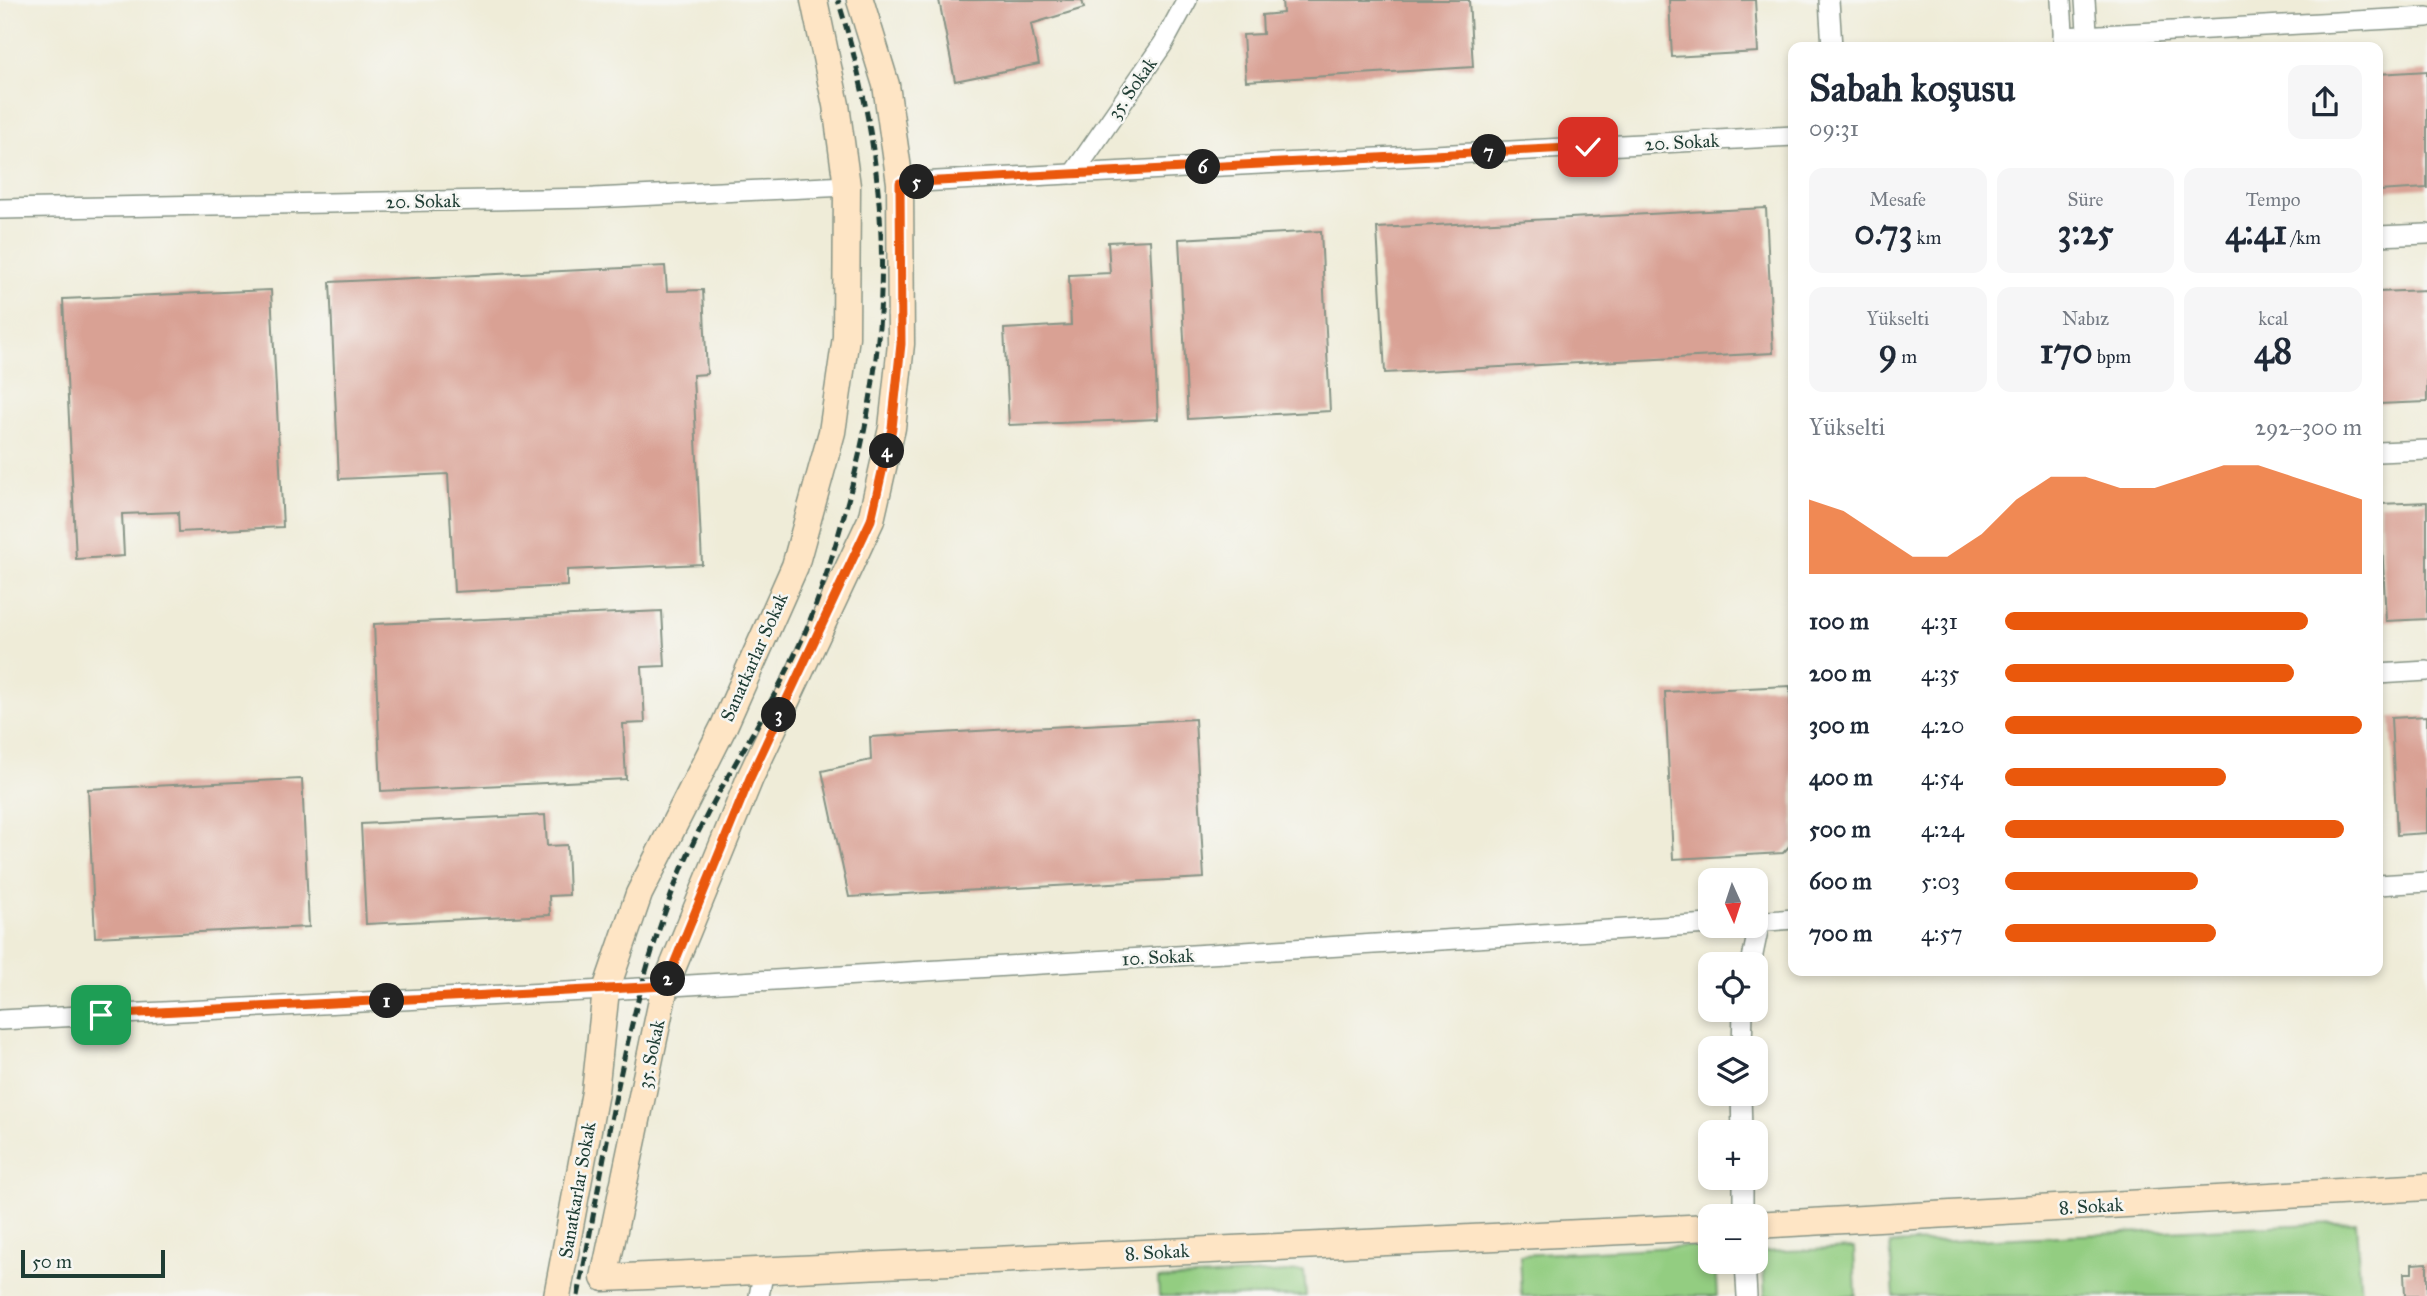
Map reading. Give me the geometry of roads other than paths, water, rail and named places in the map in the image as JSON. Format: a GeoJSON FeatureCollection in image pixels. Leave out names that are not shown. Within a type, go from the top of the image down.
{"type":"FeatureCollection","features":[{"type":"Feature","properties":{"kind":"street","name":"Sanatkarlar Sokak"},"geometry":{"type":"LineString","coordinates":[[557,1296],[595,1092],[606,989],[639,894],[724,726],[795,566],[832,432],[846,337],[847,186],[836,105],[814,0]]}},
{"type":"Feature","properties":{"kind":"street","name":"35. Sokak"},"geometry":{"type":"LineString","coordinates":[[602,1287],[665,986],[750,778],[871,520],[892,428],[901,344],[900,183],[886,85],[860,0]]}},
{"type":"Feature","properties":{"kind":"street","name":"35. Sokak"},"geometry":{"type":"LineString","coordinates":[[1073,174],[1163,44],[1187,0]]}},
{"type":"Feature","properties":{"kind":"street"},"geometry":{"type":"LineString","coordinates":[[1829,0],[1832,42]]}},
{"type":"Feature","properties":{"kind":"street"},"geometry":{"type":"LineString","coordinates":[[2061,0],[2063,42],[2427,17]]}},
{"type":"Feature","properties":{"kind":"street"},"geometry":{"type":"LineString","coordinates":[[2085,0],[2088,41]]}},
{"type":"Feature","properties":{"kind":"street","name":"20. Sokak"},"geometry":{"type":"LineString","coordinates":[[900,183],[1788,136]]}},
{"type":"Feature","properties":{"kind":"street","name":"20. Sokak"},"geometry":{"type":"LineString","coordinates":[[0,209],[594,198],[847,186]]}},
{"type":"Feature","properties":{"kind":"street"},"geometry":{"type":"LineString","coordinates":[[2383,236],[2427,234]]}},
{"type":"Feature","properties":{"kind":"street"},"geometry":{"type":"LineString","coordinates":[[2383,452],[2427,450]]}},
{"type":"Feature","properties":{"kind":"street"},"geometry":{"type":"LineString","coordinates":[[2383,674],[2427,671]]}},
{"type":"Feature","properties":{"kind":"street"},"geometry":{"type":"LineString","coordinates":[[2383,885],[2427,882]]}},
{"type":"Feature","properties":{"kind":"street"},"geometry":{"type":"LineString","coordinates":[[1768,921],[1788,920]]}},
{"type":"Feature","properties":{"kind":"street","name":"10. Sokak"},"geometry":{"type":"LineString","coordinates":[[0,1020],[665,986],[1698,925]]}},
{"type":"Feature","properties":{"kind":"street","name":"8. Sokak"},"geometry":{"type":"LineString","coordinates":[[1768,1224],[2427,1187]]}},
{"type":"Feature","properties":{"kind":"street","name":"8. Sokak"},"geometry":{"type":"LineString","coordinates":[[602,1287],[764,1270],[1698,1228]]}},
{"type":"Feature","properties":{"kind":"street"},"geometry":{"type":"LineString","coordinates":[[759,1296],[764,1270]]}},
{"type":"Feature","properties":{"kind":"street"},"geometry":{"type":"LineString","coordinates":[[1746,1274],[1747,1296]]}},
{"type":"Feature","properties":{"kind":"railway"},"geometry":{"type":"LineString","coordinates":[[578,1296],[620,1075],[647,966],[665,913],[698,833],[787,671],[807,629],[835,548],[861,448],[873,383],[880,320],[878,195],[870,132],[857,67],[838,0]]}}]}
